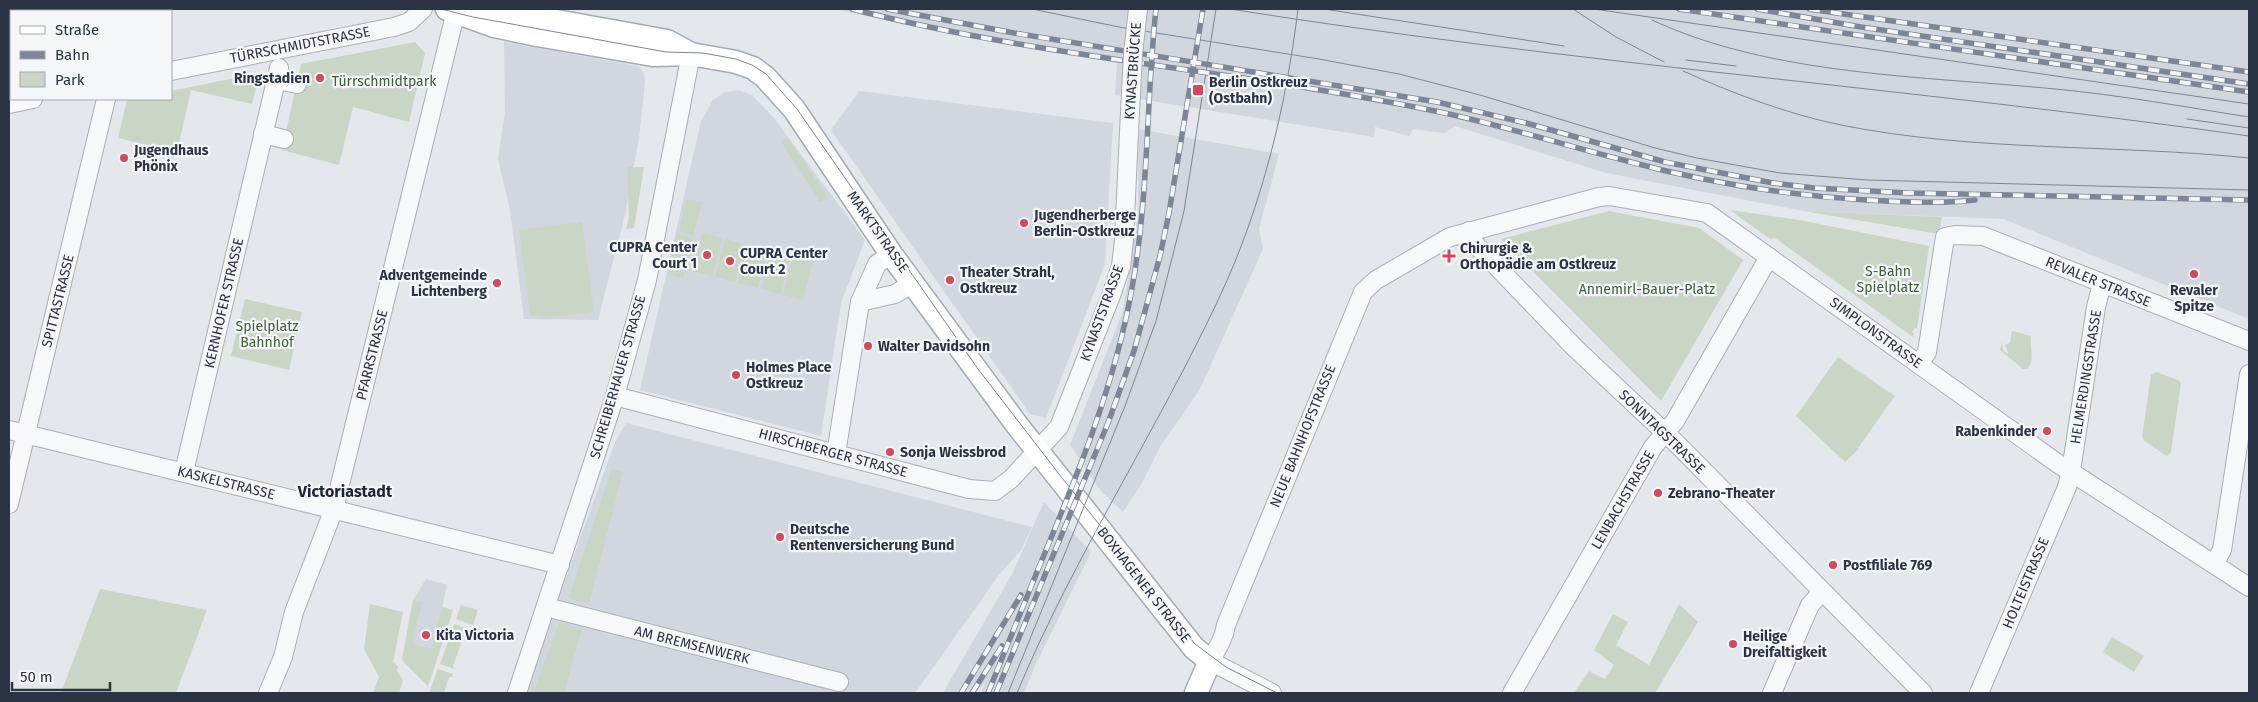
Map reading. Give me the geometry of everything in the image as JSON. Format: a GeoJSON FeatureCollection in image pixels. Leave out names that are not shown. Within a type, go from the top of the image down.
{"type":"FeatureCollection","features":[{"type":"Feature","properties":{"kind":"main road","name":"MARKTSTRASSE"},"geometry":{"type":"LineString","coordinates":[[451,10],[494,26],[537,35],[652,55],[691,54],[744,64],[758,72],[771,82],[794,110],[891,254],[1038,451]]}},
{"type":"Feature","properties":{"kind":"main road","name":"BOXHAGENER STRASSE"},"geometry":{"type":"LineString","coordinates":[[1038,451],[1194,648],[1210,661]]}},
{"type":"Feature","properties":{"kind":"main road","name":"NEUE BAHNHOFSTRASSE"},"geometry":{"type":"LineString","coordinates":[[1196,693],[1210,661]]}},
{"type":"Feature","properties":{"kind":"street","name":"TÜRRSCHMIDTSTRASSE"},"geometry":{"type":"LineString","coordinates":[[172,71],[398,26],[409,22],[423,9]]}},
{"type":"Feature","properties":{"kind":"street","name":"KYNASTBRÜCKE"},"geometry":{"type":"LineString","coordinates":[[1129,132],[1138,9]]}},
{"type":"Feature","properties":{"kind":"street","name":"PFARRSTRASSE"},"geometry":{"type":"LineString","coordinates":[[268,693],[282,657],[294,612],[334,509],[449,37],[451,10]]}},
{"type":"Feature","properties":{"kind":"street","name":"SCHREIBERHAUER STRASSE"},"geometry":{"type":"LineString","coordinates":[[517,693],[614,396],[647,280],[691,54]]}},
{"type":"Feature","properties":{"kind":"street","name":"KERNHOFER STRASSE"},"geometry":{"type":"LineString","coordinates":[[184,472],[278,74],[297,84]]}},
{"type":"Feature","properties":{"kind":"street"},"geometry":{"type":"LineString","coordinates":[[9,104],[28,100]]}},
{"type":"Feature","properties":{"kind":"street","name":"SPITTASTRASSE"},"geometry":{"type":"LineString","coordinates":[[9,504],[17,432],[106,100]]}},
{"type":"Feature","properties":{"kind":"street","name":"KYNASTSTRASSE"},"geometry":{"type":"LineString","coordinates":[[1038,451],[1059,427],[1118,277],[1124,240],[1129,132]]}},
{"type":"Feature","properties":{"kind":"street"},"geometry":{"type":"LineString","coordinates":[[263,134],[284,139]]}},
{"type":"Feature","properties":{"kind":"street","name":"SIMPLONSTRASSE"},"geometry":{"type":"LineString","coordinates":[[1469,231],[1549,209],[1609,196],[1707,213],[2071,471],[2249,587]]}},
{"type":"Feature","properties":{"kind":"street","name":"SONNTAGSTRASSE"},"geometry":{"type":"LineString","coordinates":[[1469,231],[1474,243],[1480,250],[1575,348],[1664,432],[1923,693]]}},
{"type":"Feature","properties":{"kind":"street","name":"NEUE BAHNHOFSTRASSE"},"geometry":{"type":"LineString","coordinates":[[1210,661],[1220,646],[1226,625],[1363,292],[1376,280],[1427,250],[1450,237],[1469,231]]}},
{"type":"Feature","properties":{"kind":"street","name":"REVALER STRASSE"},"geometry":{"type":"LineString","coordinates":[[1919,364],[1927,352],[1945,237],[1955,235],[1983,236],[2249,341]]}},
{"type":"Feature","properties":{"kind":"street"},"geometry":{"type":"LineString","coordinates":[[836,454],[860,302],[877,264],[891,254]]}},
{"type":"Feature","properties":{"kind":"street","name":"LENBACHSTRASSE"},"geometry":{"type":"LineString","coordinates":[[1512,693],[1653,447],[1675,421],[1768,257]]}},
{"type":"Feature","properties":{"kind":"street"},"geometry":{"type":"LineString","coordinates":[[860,302],[895,294],[913,284]]}},
{"type":"Feature","properties":{"kind":"street","name":"HELMERDINGSTRASSE"},"geometry":{"type":"LineString","coordinates":[[2071,471],[2096,307],[2102,284]]}},
{"type":"Feature","properties":{"kind":"street"},"geometry":{"type":"LineString","coordinates":[[2214,564],[2222,550],[2249,374]]}},
{"type":"Feature","properties":{"kind":"street","name":"HIRSCHBERGER STRASSE"},"geometry":{"type":"LineString","coordinates":[[614,396],[969,489],[995,491],[1005,484],[1038,451]]}},
{"type":"Feature","properties":{"kind":"street","name":"KASKELSTRASSE"},"geometry":{"type":"LineString","coordinates":[[17,432],[560,565]]}},
{"type":"Feature","properties":{"kind":"street","name":"HOLTEISTRASSE"},"geometry":{"type":"LineString","coordinates":[[1979,693],[2067,487],[2071,471]]}},
{"type":"Feature","properties":{"kind":"street"},"geometry":{"type":"LineString","coordinates":[[1772,693],[1810,605],[1822,592]]}},
{"type":"Feature","properties":{"kind":"street","name":"AM BREMSENWERK"},"geometry":{"type":"LineString","coordinates":[[546,607],[839,682]]}},
{"type":"Feature","properties":{"kind":"street","name":"BOXHAGENER STRASSE"},"geometry":{"type":"LineString","coordinates":[[1210,661],[1272,693]]}},
{"type":"Feature","properties":{"kind":"shaded area"},"geometry":{"type":"Polygon","coordinates":[[[834,9],[2249,9],[2249,319],[2003,219],[1804,211],[1606,173],[1455,126],[1445,133],[1413,129],[1409,136],[1375,127],[1374,137],[1115,95],[1117,63],[904,24],[834,9]]]}},
{"type":"Feature","properties":{"kind":"shaded area"},"geometry":{"type":"Polygon","coordinates":[[[504,42],[638,66],[644,73],[645,82],[639,138],[625,215],[598,320],[524,319],[510,210],[498,159],[505,112],[504,42]]]}},
{"type":"Feature","properties":{"kind":"shaded area"},"geometry":{"type":"Polygon","coordinates":[[[739,90],[752,95],[773,117],[865,240],[841,303],[821,436],[640,390],[701,121],[713,100],[725,92],[739,90]]]}},
{"type":"Feature","properties":{"kind":"shaded area"},"geometry":{"type":"Polygon","coordinates":[[[859,91],[1113,123],[1105,264],[1046,418],[1030,414],[831,130],[859,91]]]}},
{"type":"Feature","properties":{"kind":"shaded area"},"geometry":{"type":"Polygon","coordinates":[[[1138,129],[1279,154],[1259,229],[1263,249],[1199,391],[1161,445],[1142,483],[1123,512],[1101,491],[1070,445],[1123,311],[1138,213],[1138,129]]]}},
{"type":"Feature","properties":{"kind":"shaded area"},"geometry":{"type":"Polygon","coordinates":[[[626,423],[1032,527],[1021,550],[999,575],[915,693],[524,693],[615,442],[626,423]]]}},
{"type":"Feature","properties":{"kind":"shaded area"},"geometry":{"type":"Polygon","coordinates":[[[1044,502],[1091,552],[1034,668],[1024,693],[981,693],[985,682],[976,693],[943,693],[1012,574],[1044,502]]]}},
{"type":"Feature","properties":{"kind":"shaded area","name":"Kita Victoria"},"geometry":{"type":"Polygon","coordinates":[[[426,579],[447,585],[442,607],[453,610],[428,686],[402,660],[413,600],[426,579]]]}},
{"type":"Feature","properties":{"kind":"green space","name":"Türrschmidtpark"},"geometry":{"type":"Polygon","coordinates":[[[415,42],[425,53],[409,122],[353,107],[339,165],[282,150],[301,64],[415,42]]]}},
{"type":"Feature","properties":{"kind":"green space"},"geometry":{"type":"Polygon","coordinates":[[[260,73],[252,104],[191,90],[177,152],[118,138],[127,100],[172,100],[172,91],[260,73]]]}},
{"type":"Feature","properties":{"kind":"green space"},"geometry":{"type":"Polygon","coordinates":[[[788,138],[828,198],[820,202],[781,142],[788,138]]]}},
{"type":"Feature","properties":{"kind":"green space"},"geometry":{"type":"Polygon","coordinates":[[[627,167],[644,167],[634,228],[626,229],[629,217],[627,167]]]}},
{"type":"Feature","properties":{"kind":"green space"},"geometry":{"type":"Polygon","coordinates":[[[686,199],[702,202],[693,236],[679,232],[686,199]]]}},
{"type":"Feature","properties":{"kind":"green space","name":"S-Bahn Spielplatz"},"geometry":{"type":"Polygon","coordinates":[[[1730,210],[1799,220],[1929,246],[1917,329],[1915,328],[1912,332],[1914,334],[1913,337],[1775,238],[1770,239],[1730,210]]]}},
{"type":"Feature","properties":{"kind":"green space","name":"Annemirl-Bauer-Platz"},"geometry":{"type":"Polygon","coordinates":[[[1609,211],[1699,228],[1743,260],[1661,401],[1501,239],[1609,211]]]}},
{"type":"Feature","properties":{"kind":"green space"},"geometry":{"type":"Polygon","coordinates":[[[1804,211],[1942,217],[1939,234],[1804,211]]]}},
{"type":"Feature","properties":{"kind":"green space"},"geometry":{"type":"Polygon","coordinates":[[[582,222],[594,312],[541,318],[540,316],[530,317],[519,230],[582,222]]]}},
{"type":"Feature","properties":{"kind":"green space","name":"CUPRA Center Court 1"},"geometry":{"type":"Polygon","coordinates":[[[702,233],[722,238],[712,276],[693,271],[702,233]]]}},
{"type":"Feature","properties":{"kind":"green space"},"geometry":{"type":"Polygon","coordinates":[[[677,234],[693,238],[683,278],[668,275],[677,234]]]}},
{"type":"Feature","properties":{"kind":"green space","name":"CUPRA Center Court 2"},"geometry":{"type":"Polygon","coordinates":[[[725,239],[745,244],[735,282],[715,277],[725,239]]]}},
{"type":"Feature","properties":{"kind":"green space"},"geometry":{"type":"Polygon","coordinates":[[[748,245],[768,250],[758,288],[738,283],[748,245]]]}},
{"type":"Feature","properties":{"kind":"green space"},"geometry":{"type":"Polygon","coordinates":[[[770,251],[790,256],[781,294],[761,289],[770,251]]]}},
{"type":"Feature","properties":{"kind":"green space"},"geometry":{"type":"Polygon","coordinates":[[[793,256],[813,261],[803,300],[783,295],[793,256]]]}},
{"type":"Feature","properties":{"kind":"green space","name":"Spielplatz Bahnhof"},"geometry":{"type":"Polygon","coordinates":[[[245,299],[302,312],[289,370],[231,356],[245,299]]]}},
{"type":"Feature","properties":{"kind":"green space"},"geometry":{"type":"Polygon","coordinates":[[[2012,331],[2031,336],[2032,358],[2027,369],[2023,369],[2000,350],[2002,342],[2003,350],[2007,354],[2005,345],[2010,343],[2012,331]]]}},
{"type":"Feature","properties":{"kind":"green space"},"geometry":{"type":"Polygon","coordinates":[[[1838,357],[1895,396],[1859,449],[1845,462],[1796,416],[1838,357]]]}},
{"type":"Feature","properties":{"kind":"green space"},"geometry":{"type":"Polygon","coordinates":[[[2156,372],[2178,380],[2181,383],[2171,452],[2167,456],[2144,441],[2142,437],[2151,375],[2156,372]]]}},
{"type":"Feature","properties":{"kind":"green space"},"geometry":{"type":"Polygon","coordinates":[[[612,468],[623,472],[589,604],[572,600],[569,597],[612,468]]]}},
{"type":"Feature","properties":{"kind":"green space"},"geometry":{"type":"Polygon","coordinates":[[[100,589],[207,610],[176,693],[61,693],[100,589]]]}},
{"type":"Feature","properties":{"kind":"green space"},"geometry":{"type":"Polygon","coordinates":[[[413,600],[422,602],[412,644],[432,649],[442,607],[453,610],[428,686],[402,660],[413,600]]]}},
{"type":"Feature","properties":{"kind":"green space"},"geometry":{"type":"Polygon","coordinates":[[[370,604],[403,612],[393,662],[398,666],[397,671],[403,680],[399,693],[373,693],[379,677],[364,649],[370,604]]]}},
{"type":"Feature","properties":{"kind":"green space"},"geometry":{"type":"Polygon","coordinates":[[[1679,604],[1698,622],[1655,693],[1574,693],[1589,671],[1605,679],[1614,665],[1594,650],[1613,614],[1628,622],[1616,645],[1649,665],[1679,604]]]}},
{"type":"Feature","properties":{"kind":"green space"},"geometry":{"type":"Polygon","coordinates":[[[461,605],[478,610],[473,625],[456,619],[461,605]]]}},
{"type":"Feature","properties":{"kind":"green space"},"geometry":{"type":"Polygon","coordinates":[[[559,623],[582,628],[564,693],[533,693],[559,623]]]}},
{"type":"Feature","properties":{"kind":"green space"},"geometry":{"type":"Polygon","coordinates":[[[454,624],[468,629],[465,632],[453,666],[454,669],[440,664],[454,624]]]}},
{"type":"Feature","properties":{"kind":"green space"},"geometry":{"type":"Polygon","coordinates":[[[2112,637],[2144,656],[2134,672],[2103,652],[2112,637]]]}},
{"type":"Feature","properties":{"kind":"green space"},"geometry":{"type":"Polygon","coordinates":[[[438,669],[453,674],[452,677],[449,677],[444,693],[429,693],[438,669]]]}},
{"type":"Feature","properties":{"kind":"tram line"},"geometry":{"type":"LineString","coordinates":[[441,9],[473,17],[666,52],[703,53],[736,59],[752,65],[766,74],[797,109],[978,369],[1195,644],[1226,667],[1277,693]]}},
{"type":"Feature","properties":{"kind":"tram line"},"geometry":{"type":"LineString","coordinates":[[1032,9],[1119,27],[1319,59],[1399,74],[1480,95],[1655,148],[1697,158],[1780,173],[1867,180],[2249,190]]}},
{"type":"Feature","properties":{"kind":"tram line"},"geometry":{"type":"LineString","coordinates":[[1008,693],[1125,406],[1156,321],[1184,211],[1216,9]]}},
{"type":"Feature","properties":{"kind":"tram line"},"geometry":{"type":"LineString","coordinates":[[1230,9],[1484,45],[2122,119],[2249,136]]}},
{"type":"Feature","properties":{"kind":"tram line"},"geometry":{"type":"LineString","coordinates":[[1017,693],[1064,592],[1196,346],[1235,262],[1270,156],[1287,83],[1298,9]]}},
{"type":"Feature","properties":{"kind":"tram line"},"geometry":{"type":"LineString","coordinates":[[1324,9],[1564,46]]}},
{"type":"Feature","properties":{"kind":"tram line"},"geometry":{"type":"LineString","coordinates":[[1573,9],[1616,37],[1664,62]]}},
{"type":"Feature","properties":{"kind":"tram line"},"geometry":{"type":"LineString","coordinates":[[1594,9],[2249,104]]}},
{"type":"Feature","properties":{"kind":"tram line"},"geometry":{"type":"LineString","coordinates":[[1652,20],[1698,39],[1747,53],[1798,63],[1849,71],[2079,92],[2249,117]]}},
{"type":"Feature","properties":{"kind":"tram line"},"geometry":{"type":"LineString","coordinates":[[1686,60],[1736,66]]}},
{"type":"Feature","properties":{"kind":"tram line"},"geometry":{"type":"LineString","coordinates":[[1683,71],[1740,95],[1780,109],[1841,125],[1891,134],[1993,144],[2249,158]]}},
{"type":"Feature","properties":{"kind":"tram line"},"geometry":{"type":"LineString","coordinates":[[2187,119],[2249,128]]}},
{"type":"Feature","properties":{"kind":"railway"},"geometry":{"type":"LineString","coordinates":[[852,9],[996,40],[1289,85],[1435,111],[1506,128],[1653,168],[1713,181],[1835,198],[1907,202],[1975,200]]}},
{"type":"Feature","properties":{"kind":"railway"},"geometry":{"type":"LineString","coordinates":[[887,9],[1014,33],[1437,102],[1526,123],[1665,162],[1773,183],[1814,188],[1908,193],[2249,200]]}},
{"type":"Feature","properties":{"kind":"railway"},"geometry":{"type":"LineString","coordinates":[[988,693],[1081,464],[1105,395],[1125,324],[1138,253],[1142,218],[1156,9]]}},
{"type":"Feature","properties":{"kind":"railway"},"geometry":{"type":"LineString","coordinates":[[996,693],[1108,423],[1134,351],[1160,256],[1169,213],[1203,9]]}},
{"type":"Feature","properties":{"kind":"railway"},"geometry":{"type":"LineString","coordinates":[[1679,9],[2249,92]]}},
{"type":"Feature","properties":{"kind":"railway"},"geometry":{"type":"LineString","coordinates":[[1757,9],[1861,27],[2249,84]]}},
{"type":"Feature","properties":{"kind":"railway"},"geometry":{"type":"LineString","coordinates":[[1809,9],[2249,72]]}},
{"type":"Feature","properties":{"kind":"railway"},"geometry":{"type":"LineString","coordinates":[[961,693],[1021,595]]}},
{"type":"Feature","properties":{"kind":"railway"},"geometry":{"type":"LineString","coordinates":[[972,693],[1002,646]]}},
{"type":"Feature","properties":{"kind":"place","name":"Ringstadien"},"geometry":{"type":"Point","coordinates":[320,78]}},
{"type":"Feature","properties":{"kind":"place","name":"Berlin Ostkreuz (Ostbahn)"},"geometry":{"type":"Point","coordinates":[1198,90]}},
{"type":"Feature","properties":{"kind":"place","name":"Jugendhaus Phönix"},"geometry":{"type":"Point","coordinates":[124,158]}},
{"type":"Feature","properties":{"kind":"place","name":"Jugendherberge Berlin-Ostkreuz"},"geometry":{"type":"Point","coordinates":[1024,223]}},
{"type":"Feature","properties":{"kind":"place","name":"CUPRA Center Court 1"},"geometry":{"type":"Point","coordinates":[707,255]}},
{"type":"Feature","properties":{"kind":"place","name":"Chirurgie & Orthopädie am Ostkreuz"},"geometry":{"type":"Point","coordinates":[1449,256]}},
{"type":"Feature","properties":{"kind":"place","name":"CUPRA Center Court 2"},"geometry":{"type":"Point","coordinates":[730,261]}},
{"type":"Feature","properties":{"kind":"place","name":"Revaler Spitze"},"geometry":{"type":"Point","coordinates":[2194,274]}},
{"type":"Feature","properties":{"kind":"place","name":"Theater Strahl, Ostkreuz"},"geometry":{"type":"Point","coordinates":[950,280]}},
{"type":"Feature","properties":{"kind":"place","name":"Adventgemeinde Lichtenberg"},"geometry":{"type":"Point","coordinates":[497,283]}},
{"type":"Feature","properties":{"kind":"place","name":"Walter Davidsohn"},"geometry":{"type":"Point","coordinates":[868,346]}},
{"type":"Feature","properties":{"kind":"place","name":"Holmes Place Ostkreuz"},"geometry":{"type":"Point","coordinates":[736,375]}},
{"type":"Feature","properties":{"kind":"place","name":"Rabenkinder"},"geometry":{"type":"Point","coordinates":[2047,431]}},
{"type":"Feature","properties":{"kind":"place","name":"Sonja Weissbrod"},"geometry":{"type":"Point","coordinates":[890,452]}},
{"type":"Feature","properties":{"kind":"place","name":"Zebrano-Theater"},"geometry":{"type":"Point","coordinates":[1658,493]}},
{"type":"Feature","properties":{"kind":"place","name":"Deutsche Rentenversicherung Bund"},"geometry":{"type":"Point","coordinates":[780,537]}},
{"type":"Feature","properties":{"kind":"place","name":"Postfiliale 769"},"geometry":{"type":"Point","coordinates":[1833,565]}},
{"type":"Feature","properties":{"kind":"place","name":"Kita Victoria"},"geometry":{"type":"Point","coordinates":[426,635]}},
{"type":"Feature","properties":{"kind":"place","name":"Heilige Dreifaltigkeit"},"geometry":{"type":"Point","coordinates":[1733,644]}},
{"type":"Feature","properties":{"kind":"district","name":"Victoriastadt"},"geometry":{"type":"Point","coordinates":[345,491]}}]}
